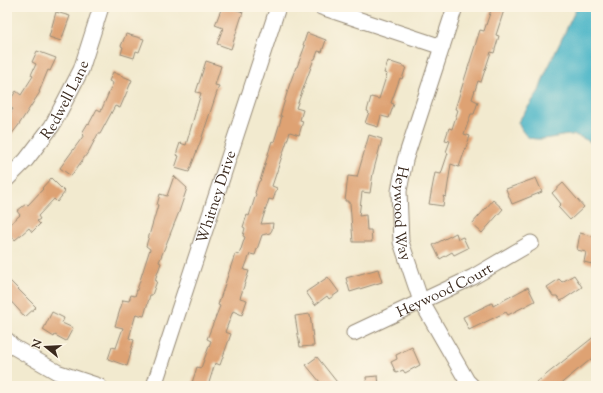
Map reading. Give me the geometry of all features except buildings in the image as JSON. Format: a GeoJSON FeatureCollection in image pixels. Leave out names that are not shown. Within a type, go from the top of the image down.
{"type":"FeatureCollection","features":[{"type":"Feature","properties":{"kind":"street","name":"Redwell Lane"},"geometry":{"type":"LineString","coordinates":[[7,179],[26,160],[52,126],[81,70],[101,7]]}},
{"type":"Feature","properties":{"kind":"street","name":"Whitney Drive"},"geometry":{"type":"LineString","coordinates":[[154,386],[278,7]]}},
{"type":"Feature","properties":{"kind":"street"},"geometry":{"type":"LineString","coordinates":[[321,7],[442,47]]}},
{"type":"Feature","properties":{"kind":"street","name":"Heywood Way"},"geometry":{"type":"LineString","coordinates":[[455,7],[405,160],[399,192],[401,242],[421,301],[472,386]]}},
{"type":"Feature","properties":{"kind":"street","name":"Heywood Court"},"geometry":{"type":"LineString","coordinates":[[354,333],[473,277],[531,243]]}},
{"type":"Feature","properties":{"kind":"street"},"geometry":{"type":"LineString","coordinates":[[7,340],[12,346],[58,372],[99,386]]}},
{"type":"Feature","properties":{"kind":"water"},"geometry":{"type":"Polygon","coordinates":[[[577,7],[596,7],[596,145],[573,135],[533,139],[524,133],[518,122],[539,91],[545,74],[577,7]]]}}]}
